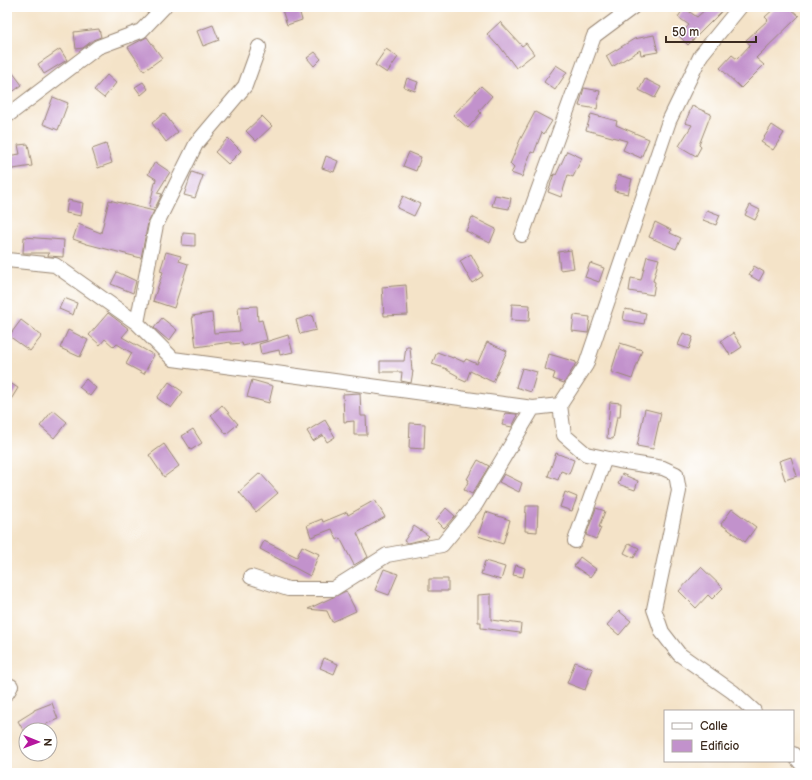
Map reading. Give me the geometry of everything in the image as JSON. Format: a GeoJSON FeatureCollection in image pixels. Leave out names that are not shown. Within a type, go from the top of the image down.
{"type":"FeatureCollection","features":[{"type":"Feature","properties":{"kind":"street"},"geometry":{"type":"LineString","coordinates":[[7,116],[98,47],[141,31],[164,7]]}},
{"type":"Feature","properties":{"kind":"street"},"geometry":{"type":"LineString","coordinates":[[522,235],[594,36],[633,7]]}},
{"type":"Feature","properties":{"kind":"street"},"geometry":{"type":"LineString","coordinates":[[740,7],[701,56],[669,120],[586,365],[560,405],[564,435],[586,454],[663,468],[676,474],[679,491],[654,609],[662,632],[679,654],[733,692],[753,710]]}},
{"type":"Feature","properties":{"kind":"street"},"geometry":{"type":"LineString","coordinates":[[137,323],[156,225],[196,144],[245,86],[259,47]]}},
{"type":"Feature","properties":{"kind":"street"},"geometry":{"type":"LineString","coordinates":[[7,260],[55,265],[137,323],[173,359],[533,408],[560,405]]}},
{"type":"Feature","properties":{"kind":"street"},"geometry":{"type":"LineString","coordinates":[[251,577],[288,589],[333,589],[387,555],[442,546],[476,504],[533,408]]}},
{"type":"Feature","properties":{"kind":"street"},"geometry":{"type":"LineString","coordinates":[[575,541],[605,458]]}},
{"type":"Feature","properties":{"kind":"street"},"geometry":{"type":"LineString","coordinates":[[794,755],[805,768]]}},
{"type":"Feature","properties":{"kind":"building"},"geometry":{"type":"Polygon","coordinates":[[[281,7],[298,7],[302,20],[287,25],[281,7]]]}},
{"type":"Feature","properties":{"kind":"building"},"geometry":{"type":"Polygon","coordinates":[[[708,7],[726,7],[688,45],[679,36],[689,25],[678,17],[684,8],[697,17],[708,7]]]}},
{"type":"Feature","properties":{"kind":"building"},"geometry":{"type":"Polygon","coordinates":[[[776,7],[789,7],[799,16],[756,58],[764,65],[741,88],[720,68],[732,55],[737,59],[750,45],[746,40],[768,20],[765,17],[776,7]]]}},
{"type":"Feature","properties":{"kind":"building"},"geometry":{"type":"Polygon","coordinates":[[[500,22],[522,46],[526,43],[534,54],[516,68],[498,44],[497,45],[487,34],[500,22]]]}},
{"type":"Feature","properties":{"kind":"building"},"geometry":{"type":"Polygon","coordinates":[[[213,25],[219,40],[203,46],[197,31],[213,25]]]}},
{"type":"Feature","properties":{"kind":"building"},"geometry":{"type":"Polygon","coordinates":[[[99,29],[101,37],[93,40],[83,48],[76,49],[74,32],[99,29]]]}},
{"type":"Feature","properties":{"kind":"building"},"geometry":{"type":"Polygon","coordinates":[[[654,35],[658,52],[641,55],[640,50],[612,67],[606,56],[634,39],[654,35]]]}},
{"type":"Feature","properties":{"kind":"building"},"geometry":{"type":"Polygon","coordinates":[[[147,37],[162,58],[144,71],[128,47],[147,37]]]}},
{"type":"Feature","properties":{"kind":"building"},"geometry":{"type":"Polygon","coordinates":[[[60,49],[67,60],[44,74],[38,64],[60,49]]]}},
{"type":"Feature","properties":{"kind":"building"},"geometry":{"type":"Polygon","coordinates":[[[386,49],[398,57],[387,73],[375,65],[386,49]]]}},
{"type":"Feature","properties":{"kind":"building"},"geometry":{"type":"Polygon","coordinates":[[[315,52],[321,59],[314,66],[307,58],[315,52]]]}},
{"type":"Feature","properties":{"kind":"building"},"geometry":{"type":"Polygon","coordinates":[[[7,65],[22,85],[7,96],[7,65]]]}},
{"type":"Feature","properties":{"kind":"building"},"geometry":{"type":"Polygon","coordinates":[[[556,65],[567,72],[555,90],[544,82],[556,65]]]}},
{"type":"Feature","properties":{"kind":"building"},"geometry":{"type":"Polygon","coordinates":[[[107,75],[116,83],[104,98],[94,90],[107,75]]]}},
{"type":"Feature","properties":{"kind":"building"},"geometry":{"type":"Polygon","coordinates":[[[407,78],[418,82],[415,91],[404,87],[407,78]]]}},
{"type":"Feature","properties":{"kind":"building"},"geometry":{"type":"Polygon","coordinates":[[[645,79],[661,87],[655,98],[639,90],[645,79]]]}},
{"type":"Feature","properties":{"kind":"building"},"geometry":{"type":"Polygon","coordinates":[[[143,82],[148,89],[141,95],[135,87],[143,82]]]}},
{"type":"Feature","properties":{"kind":"building"},"geometry":{"type":"Polygon","coordinates":[[[481,86],[492,96],[479,111],[481,113],[468,128],[453,115],[481,86]]]}},
{"type":"Feature","properties":{"kind":"building"},"geometry":{"type":"Polygon","coordinates":[[[584,88],[600,91],[597,109],[579,106],[584,88]]]}},
{"type":"Feature","properties":{"kind":"building"},"geometry":{"type":"Polygon","coordinates":[[[53,97],[68,103],[58,130],[43,124],[53,97]]]}},
{"type":"Feature","properties":{"kind":"building"},"geometry":{"type":"Polygon","coordinates":[[[692,106],[711,114],[699,145],[701,147],[696,156],[679,146],[692,125],[685,123],[692,106]]]}},
{"type":"Feature","properties":{"kind":"building"},"geometry":{"type":"Polygon","coordinates":[[[535,112],[552,121],[544,134],[542,132],[534,153],[531,152],[522,177],[511,173],[514,168],[510,164],[520,140],[535,112]]]}},
{"type":"Feature","properties":{"kind":"building"},"geometry":{"type":"Polygon","coordinates":[[[164,113],[178,132],[166,142],[152,123],[164,113]]]}},
{"type":"Feature","properties":{"kind":"building"},"geometry":{"type":"Polygon","coordinates":[[[591,114],[617,121],[616,125],[649,139],[641,158],[623,150],[627,141],[586,130],[591,114]]]}},
{"type":"Feature","properties":{"kind":"building"},"geometry":{"type":"Polygon","coordinates":[[[262,116],[272,126],[256,141],[246,131],[262,116]]]}},
{"type":"Feature","properties":{"kind":"building"},"geometry":{"type":"Polygon","coordinates":[[[772,125],[784,133],[773,150],[761,142],[772,125]]]}},
{"type":"Feature","properties":{"kind":"building"},"geometry":{"type":"Polygon","coordinates":[[[228,138],[241,151],[228,164],[215,152],[228,138]]]}},
{"type":"Feature","properties":{"kind":"building"},"geometry":{"type":"Polygon","coordinates":[[[28,144],[32,166],[7,170],[7,156],[20,154],[18,145],[28,144]]]}},
{"type":"Feature","properties":{"kind":"building"},"geometry":{"type":"Polygon","coordinates":[[[106,144],[112,163],[98,168],[92,149],[106,144]]]}},
{"type":"Feature","properties":{"kind":"building"},"geometry":{"type":"Polygon","coordinates":[[[567,151],[582,158],[573,177],[568,175],[561,197],[548,192],[554,174],[556,175],[567,151]]]}},
{"type":"Feature","properties":{"kind":"building"},"geometry":{"type":"Polygon","coordinates":[[[409,152],[421,157],[416,171],[403,166],[409,152]]]}},
{"type":"Feature","properties":{"kind":"building"},"geometry":{"type":"Polygon","coordinates":[[[326,156],[338,161],[334,172],[322,168],[326,156]]]}},
{"type":"Feature","properties":{"kind":"building"},"geometry":{"type":"Polygon","coordinates":[[[155,162],[170,172],[157,193],[162,194],[155,208],[149,207],[156,179],[148,174],[155,162]]]}},
{"type":"Feature","properties":{"kind":"building"},"geometry":{"type":"Polygon","coordinates":[[[192,172],[203,176],[195,198],[184,195],[192,172]]]}},
{"type":"Feature","properties":{"kind":"building"},"geometry":{"type":"Polygon","coordinates":[[[618,175],[632,179],[628,194],[614,191],[618,175]]]}},
{"type":"Feature","properties":{"kind":"building"},"geometry":{"type":"Polygon","coordinates":[[[495,195],[511,198],[509,209],[492,206],[495,195]]]}},
{"type":"Feature","properties":{"kind":"building"},"geometry":{"type":"Polygon","coordinates":[[[403,196],[420,204],[414,216],[397,208],[403,196]]]}},
{"type":"Feature","properties":{"kind":"building"},"geometry":{"type":"Polygon","coordinates":[[[68,200],[83,203],[81,216],[66,213],[68,200]]]}},
{"type":"Feature","properties":{"kind":"building"},"geometry":{"type":"Polygon","coordinates":[[[109,200],[154,211],[148,223],[141,258],[73,239],[78,224],[101,233],[109,200]]]}},
{"type":"Feature","properties":{"kind":"building"},"geometry":{"type":"Polygon","coordinates":[[[750,205],[760,210],[755,220],[745,215],[750,205]]]}},
{"type":"Feature","properties":{"kind":"building"},"geometry":{"type":"Polygon","coordinates":[[[707,210],[720,215],[716,225],[703,220],[707,210]]]}},
{"type":"Feature","properties":{"kind":"building"},"geometry":{"type":"Polygon","coordinates":[[[472,217],[496,229],[490,243],[466,231],[472,217]]]}},
{"type":"Feature","properties":{"kind":"building"},"geometry":{"type":"Polygon","coordinates":[[[655,222],[671,230],[670,233],[681,238],[676,249],[649,237],[655,222]]]}},
{"type":"Feature","properties":{"kind":"building"},"geometry":{"type":"Polygon","coordinates":[[[183,233],[195,234],[195,246],[182,245],[183,233]]]}},
{"type":"Feature","properties":{"kind":"building"},"geometry":{"type":"Polygon","coordinates":[[[24,237],[64,240],[63,257],[48,256],[49,253],[23,253],[24,237]]]}},
{"type":"Feature","properties":{"kind":"building"},"geometry":{"type":"Polygon","coordinates":[[[571,250],[574,268],[560,270],[558,252],[571,250]]]}},
{"type":"Feature","properties":{"kind":"building"},"geometry":{"type":"Polygon","coordinates":[[[166,252],[181,256],[179,261],[188,264],[174,308],[153,301],[163,272],[160,271],[166,252]]]}},
{"type":"Feature","properties":{"kind":"building"},"geometry":{"type":"Polygon","coordinates":[[[471,254],[483,276],[472,283],[460,261],[471,254]]]}},
{"type":"Feature","properties":{"kind":"building"},"geometry":{"type":"Polygon","coordinates":[[[647,256],[659,259],[653,281],[655,282],[653,295],[629,291],[631,278],[641,280],[647,256]]]}},
{"type":"Feature","properties":{"kind":"building"},"geometry":{"type":"Polygon","coordinates":[[[590,263],[604,268],[599,282],[585,277],[590,263]]]}},
{"type":"Feature","properties":{"kind":"building"},"geometry":{"type":"Polygon","coordinates":[[[754,266],[764,272],[759,281],[749,275],[754,266]]]}},
{"type":"Feature","properties":{"kind":"building"},"geometry":{"type":"Polygon","coordinates":[[[117,272],[136,281],[133,293],[111,284],[117,272]]]}},
{"type":"Feature","properties":{"kind":"building"},"geometry":{"type":"Polygon","coordinates":[[[406,285],[408,315],[384,316],[382,287],[406,285]]]}},
{"type":"Feature","properties":{"kind":"building"},"geometry":{"type":"Polygon","coordinates":[[[64,298],[77,303],[73,315],[59,309],[64,298]]]}},
{"type":"Feature","properties":{"kind":"building"},"geometry":{"type":"Polygon","coordinates":[[[512,304],[530,305],[529,321],[511,320],[512,304]]]}},
{"type":"Feature","properties":{"kind":"building"},"geometry":{"type":"Polygon","coordinates":[[[257,306],[258,321],[262,320],[267,340],[243,346],[242,343],[231,344],[231,342],[196,347],[192,316],[212,313],[214,333],[240,331],[238,307],[257,306]]]}},
{"type":"Feature","properties":{"kind":"building"},"geometry":{"type":"Polygon","coordinates":[[[625,309],[646,313],[644,324],[623,320],[625,309]]]}},
{"type":"Feature","properties":{"kind":"building"},"geometry":{"type":"Polygon","coordinates":[[[108,313],[129,329],[122,337],[154,355],[144,374],[126,364],[132,353],[117,344],[114,347],[105,339],[100,345],[89,335],[108,313]]]}},
{"type":"Feature","properties":{"kind":"building"},"geometry":{"type":"Polygon","coordinates":[[[312,315],[316,330],[300,334],[296,320],[312,315]]]}},
{"type":"Feature","properties":{"kind":"building"},"geometry":{"type":"Polygon","coordinates":[[[574,315],[590,317],[588,333],[572,331],[574,315]]]}},
{"type":"Feature","properties":{"kind":"building"},"geometry":{"type":"Polygon","coordinates":[[[162,318],[177,330],[169,341],[154,328],[162,318]]]}},
{"type":"Feature","properties":{"kind":"building"},"geometry":{"type":"Polygon","coordinates":[[[21,320],[42,336],[30,351],[9,336],[21,320]]]}},
{"type":"Feature","properties":{"kind":"building"},"geometry":{"type":"Polygon","coordinates":[[[68,330],[88,340],[80,357],[60,348],[68,330]]]}},
{"type":"Feature","properties":{"kind":"building"},"geometry":{"type":"Polygon","coordinates":[[[683,333],[693,337],[689,349],[678,345],[683,333]]]}},
{"type":"Feature","properties":{"kind":"building"},"geometry":{"type":"Polygon","coordinates":[[[733,333],[742,347],[730,355],[721,341],[733,333]]]}},
{"type":"Feature","properties":{"kind":"building"},"geometry":{"type":"Polygon","coordinates":[[[288,335],[293,352],[280,355],[279,350],[261,354],[259,344],[288,335]]]}},
{"type":"Feature","properties":{"kind":"building"},"geometry":{"type":"Polygon","coordinates":[[[487,342],[507,351],[493,382],[470,371],[466,382],[457,378],[458,376],[447,369],[432,364],[437,352],[464,362],[466,359],[477,364],[487,342]]]}},
{"type":"Feature","properties":{"kind":"building"},"geometry":{"type":"Polygon","coordinates":[[[620,343],[642,350],[632,379],[611,372],[620,343]]]}},
{"type":"Feature","properties":{"kind":"building"},"geometry":{"type":"Polygon","coordinates":[[[406,347],[410,347],[413,371],[411,383],[401,381],[402,372],[380,372],[380,361],[404,361],[406,347]]]}},
{"type":"Feature","properties":{"kind":"building"},"geometry":{"type":"Polygon","coordinates":[[[549,354],[576,362],[564,383],[553,379],[555,373],[545,369],[549,354]]]}},
{"type":"Feature","properties":{"kind":"building"},"geometry":{"type":"Polygon","coordinates":[[[522,368],[537,372],[531,392],[516,387],[522,368]]]}},
{"type":"Feature","properties":{"kind":"building"},"geometry":{"type":"Polygon","coordinates":[[[86,379],[96,388],[90,396],[79,387],[86,379]]]}},
{"type":"Feature","properties":{"kind":"building"},"geometry":{"type":"Polygon","coordinates":[[[252,380],[273,386],[269,403],[247,397],[252,380]]]}},
{"type":"Feature","properties":{"kind":"building"},"geometry":{"type":"Polygon","coordinates":[[[7,381],[18,388],[7,406],[7,381]]]}},
{"type":"Feature","properties":{"kind":"building"},"geometry":{"type":"Polygon","coordinates":[[[169,382],[183,392],[171,408],[157,398],[169,382]]]}},
{"type":"Feature","properties":{"kind":"building"},"geometry":{"type":"Polygon","coordinates":[[[360,393],[361,416],[366,416],[367,435],[354,435],[354,421],[344,422],[343,394],[360,393]]]}},
{"type":"Feature","properties":{"kind":"building"},"geometry":{"type":"Polygon","coordinates":[[[610,402],[621,403],[620,417],[617,417],[613,439],[607,438],[610,402]]]}},
{"type":"Feature","properties":{"kind":"building"},"geometry":{"type":"Polygon","coordinates":[[[222,405],[238,424],[226,434],[211,415],[222,405]]]}},
{"type":"Feature","properties":{"kind":"building"},"geometry":{"type":"Polygon","coordinates":[[[645,409],[661,413],[653,449],[637,446],[645,409]]]}},
{"type":"Feature","properties":{"kind":"building"},"geometry":{"type":"Polygon","coordinates":[[[53,410],[67,422],[54,438],[40,426],[53,410]]]}},
{"type":"Feature","properties":{"kind":"building"},"geometry":{"type":"Polygon","coordinates":[[[505,413],[517,414],[512,427],[502,425],[505,413]]]}},
{"type":"Feature","properties":{"kind":"building"},"geometry":{"type":"Polygon","coordinates":[[[325,420],[335,437],[327,442],[323,435],[313,441],[307,431],[325,420]]]}},
{"type":"Feature","properties":{"kind":"building"},"geometry":{"type":"Polygon","coordinates":[[[410,423],[425,424],[424,449],[409,448],[410,423]]]}},
{"type":"Feature","properties":{"kind":"building"},"geometry":{"type":"Polygon","coordinates":[[[193,429],[202,443],[191,450],[182,436],[193,429]]]}},
{"type":"Feature","properties":{"kind":"building"},"geometry":{"type":"Polygon","coordinates":[[[164,444],[179,466],[164,477],[149,455],[164,444]]]}},
{"type":"Feature","properties":{"kind":"building"},"geometry":{"type":"Polygon","coordinates":[[[556,453],[574,460],[569,474],[561,471],[558,480],[548,476],[556,453]]]}},
{"type":"Feature","properties":{"kind":"building"},"geometry":{"type":"Polygon","coordinates":[[[791,457],[797,476],[785,480],[779,461],[791,457]]]}},
{"type":"Feature","properties":{"kind":"building"},"geometry":{"type":"Polygon","coordinates":[[[478,460],[489,466],[472,494],[464,490],[469,480],[467,479],[478,460]]]}},
{"type":"Feature","properties":{"kind":"building"},"geometry":{"type":"Polygon","coordinates":[[[260,473],[278,493],[256,512],[239,492],[260,473]]]}},
{"type":"Feature","properties":{"kind":"building"},"geometry":{"type":"Polygon","coordinates":[[[504,474],[522,483],[519,492],[499,482],[504,474]]]}},
{"type":"Feature","properties":{"kind":"building"},"geometry":{"type":"Polygon","coordinates":[[[622,474],[638,481],[635,490],[618,484],[622,474]]]}},
{"type":"Feature","properties":{"kind":"building"},"geometry":{"type":"Polygon","coordinates":[[[565,492],[577,497],[572,511],[560,507],[565,492]]]}},
{"type":"Feature","properties":{"kind":"building"},"geometry":{"type":"Polygon","coordinates":[[[375,500],[385,517],[357,533],[368,557],[354,565],[340,538],[337,540],[332,529],[311,537],[307,525],[322,519],[323,522],[347,512],[348,515],[375,500]]]}},
{"type":"Feature","properties":{"kind":"building"},"geometry":{"type":"Polygon","coordinates":[[[526,506],[538,506],[537,532],[525,531],[526,506]]]}},
{"type":"Feature","properties":{"kind":"building"},"geometry":{"type":"Polygon","coordinates":[[[446,508],[455,516],[444,528],[436,520],[446,508]]]}},
{"type":"Feature","properties":{"kind":"building"},"geometry":{"type":"Polygon","coordinates":[[[596,508],[605,511],[599,527],[601,528],[596,539],[586,535],[596,508]]]}},
{"type":"Feature","properties":{"kind":"building"},"geometry":{"type":"Polygon","coordinates":[[[732,509],[756,527],[745,542],[721,524],[732,509]]]}},
{"type":"Feature","properties":{"kind":"building"},"geometry":{"type":"Polygon","coordinates":[[[486,512],[510,520],[503,544],[478,536],[486,512]]]}},
{"type":"Feature","properties":{"kind":"building"},"geometry":{"type":"Polygon","coordinates":[[[414,526],[429,536],[426,539],[407,543],[404,541],[414,526]]]}},
{"type":"Feature","properties":{"kind":"building"},"geometry":{"type":"Polygon","coordinates":[[[264,541],[297,557],[302,546],[319,554],[310,576],[260,549],[264,541]]]}},
{"type":"Feature","properties":{"kind":"building"},"geometry":{"type":"Polygon","coordinates":[[[629,543],[639,548],[634,558],[624,553],[629,543]]]}},
{"type":"Feature","properties":{"kind":"building"},"geometry":{"type":"Polygon","coordinates":[[[580,557],[596,569],[590,577],[574,566],[580,557]]]}},
{"type":"Feature","properties":{"kind":"building"},"geometry":{"type":"Polygon","coordinates":[[[485,561],[505,567],[501,580],[481,574],[485,561]]]}},
{"type":"Feature","properties":{"kind":"building"},"geometry":{"type":"Polygon","coordinates":[[[516,565],[525,568],[523,577],[513,575],[516,565]]]}},
{"type":"Feature","properties":{"kind":"building"},"geometry":{"type":"Polygon","coordinates":[[[701,567],[723,588],[712,599],[708,595],[696,608],[679,591],[701,567]]]}},
{"type":"Feature","properties":{"kind":"building"},"geometry":{"type":"Polygon","coordinates":[[[384,569],[398,574],[389,595],[375,590],[384,569]]]}},
{"type":"Feature","properties":{"kind":"building"},"geometry":{"type":"Polygon","coordinates":[[[429,579],[448,579],[448,591],[429,591],[429,579]]]}},
{"type":"Feature","properties":{"kind":"building"},"geometry":{"type":"Polygon","coordinates":[[[346,591],[356,611],[332,622],[327,611],[308,609],[346,591]]]}},
{"type":"Feature","properties":{"kind":"building"},"geometry":{"type":"Polygon","coordinates":[[[491,594],[491,620],[521,624],[520,633],[481,628],[481,622],[478,622],[478,595],[491,594]]]}},
{"type":"Feature","properties":{"kind":"building"},"geometry":{"type":"Polygon","coordinates":[[[619,611],[631,621],[619,635],[607,625],[619,611]]]}},
{"type":"Feature","properties":{"kind":"building"},"geometry":{"type":"Polygon","coordinates":[[[324,658],[338,664],[334,674],[320,668],[324,658]]]}},
{"type":"Feature","properties":{"kind":"building"},"geometry":{"type":"Polygon","coordinates":[[[575,662],[593,669],[585,690],[567,683],[575,662]]]}},
{"type":"Feature","properties":{"kind":"building"},"geometry":{"type":"Polygon","coordinates":[[[52,703],[58,719],[51,722],[19,722],[34,710],[52,703]]]}}]}
